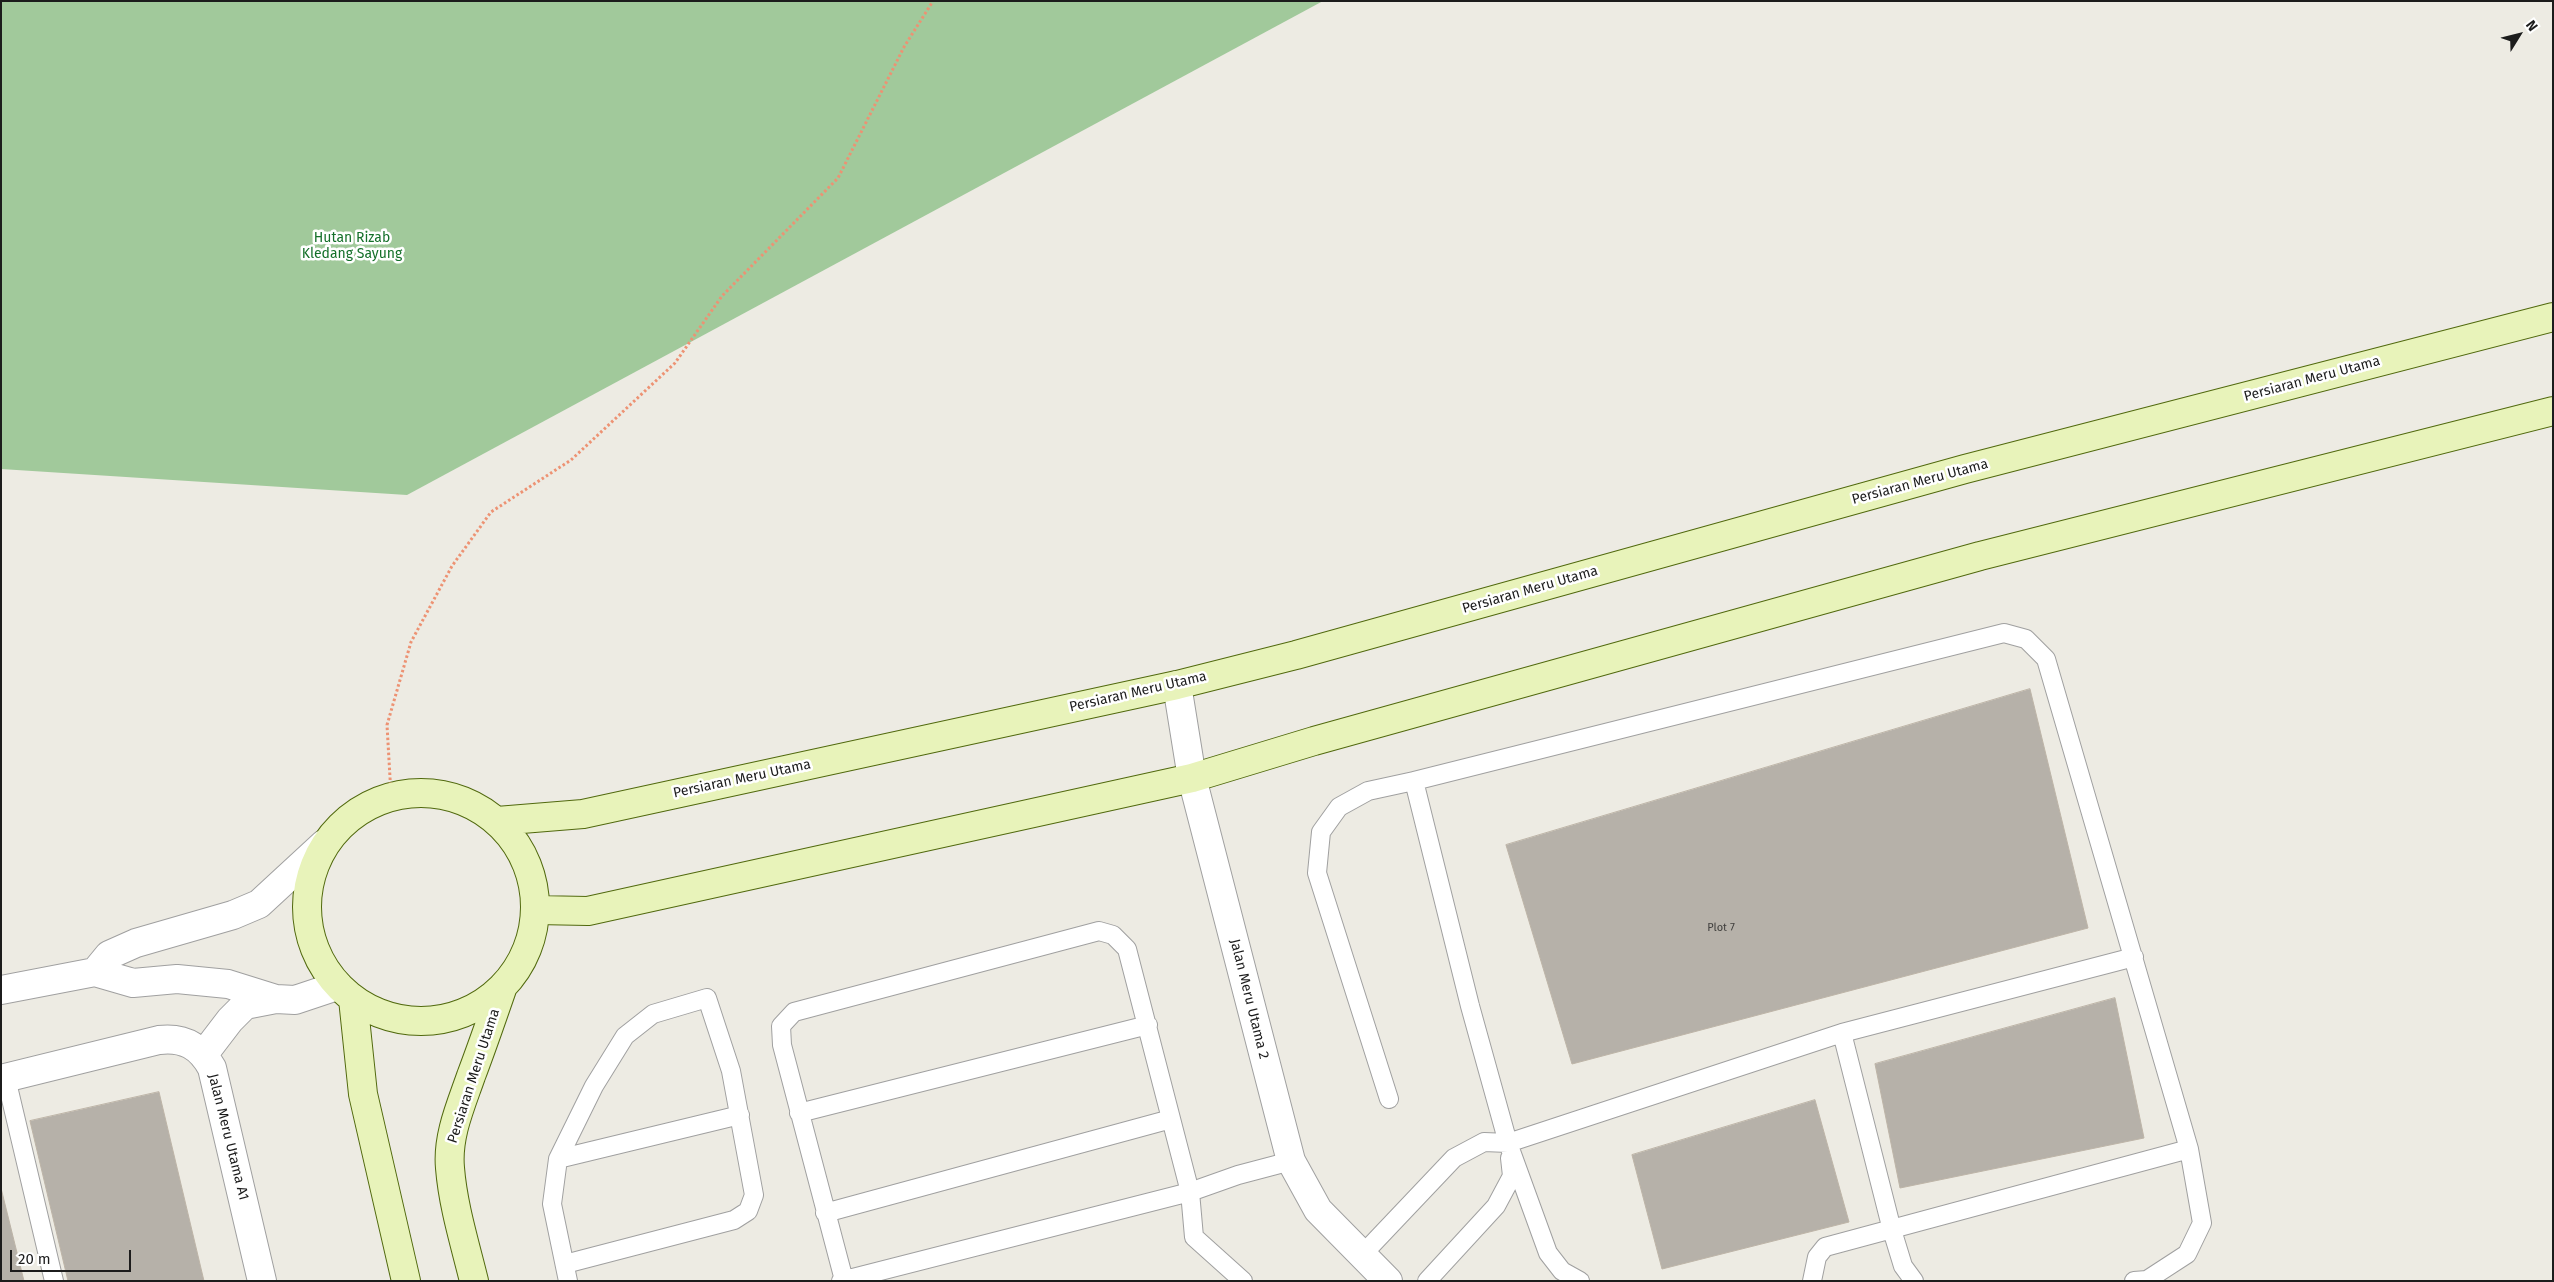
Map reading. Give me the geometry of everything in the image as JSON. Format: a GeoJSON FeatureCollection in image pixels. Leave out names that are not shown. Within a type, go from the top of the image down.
{"type":"FeatureCollection","features":[{"type":"Feature","properties":{"kind":"main road","name":"Persiaran Meru Utama"},"geometry":{"type":"LineString","coordinates":[[497,821],[584,814],[1177,685],[1296,655],[1965,469],[2553,317]]}},
{"type":"Feature","properties":{"kind":"main road"},"geometry":{"type":"LineString","coordinates":[[536,910],[588,912],[1192,778],[1314,740],[1980,556],[2553,411]]}},
{"type":"Feature","properties":{"kind":"main road"},"geometry":{"type":"LineString","coordinates":[[419,792],[448,795],[474,805],[497,821],[518,847],[531,877],[536,910],[533,932],[527,952],[516,972],[502,989],[469,1012],[430,1022],[389,1018],[345,992],[319,961],[309,932],[306,902],[311,872],[324,844],[342,822],[358,811],[391,795],[419,792]]}},
{"type":"Feature","properties":{"kind":"main road","name":"Persiaran Meru Utama"},"geometry":{"type":"LineString","coordinates":[[474,1281],[454,1195],[450,1168],[452,1135],[502,989]]}},
{"type":"Feature","properties":{"kind":"main road"},"geometry":{"type":"LineString","coordinates":[[345,992],[363,1094],[406,1281]]}},
{"type":"Feature","properties":{"kind":"street","name":"Jalan Meru Utama 2"},"geometry":{"type":"LineString","coordinates":[[1177,685],[1192,778],[1291,1161],[1318,1210],[1388,1281]]}},
{"type":"Feature","properties":{"kind":"street"},"geometry":{"type":"LineString","coordinates":[[95,972],[109,955],[130,946],[233,915],[259,904],[324,844]]}},
{"type":"Feature","properties":{"kind":"street"},"geometry":{"type":"LineString","coordinates":[[1,990],[95,972],[133,983],[177,979],[228,984],[276,1000]]}},
{"type":"Feature","properties":{"kind":"street"},"geometry":{"type":"LineString","coordinates":[[4,1079],[173,1038],[185,1041],[204,1054],[230,1020],[246,1005],[345,992]]}},
{"type":"Feature","properties":{"kind":"street","name":"Jalan Meru Utama A1"},"geometry":{"type":"LineString","coordinates":[[204,1054],[212,1068],[262,1281]]}},
{"type":"Feature","properties":{"kind":"lane"},"geometry":{"type":"LineString","coordinates":[[1389,1099],[1317,873],[1321,832],[1339,807],[1368,791],[2004,633],[2026,639],[2046,659],[2189,1149],[2202,1222],[2187,1254],[2147,1280],[2134,1281]]}},
{"type":"Feature","properties":{"kind":"lane"},"geometry":{"type":"LineString","coordinates":[[1414,781],[1470,1006],[1508,1143],[1548,1253],[1562,1271],[1580,1281]]}},
{"type":"Feature","properties":{"kind":"lane"},"geometry":{"type":"LineString","coordinates":[[1243,1281],[1194,1237],[1190,1192],[1170,1119],[1148,1025],[1127,949],[1113,935],[1100,931],[794,1012],[781,1026],[781,1036],[799,1113],[842,1280],[1190,1192],[1238,1174],[1291,1161]]}},
{"type":"Feature","properties":{"kind":"lane"},"geometry":{"type":"LineString","coordinates":[[1362,1255],[1454,1158],[1484,1142],[1508,1143],[1842,1033],[2134,956]]}},
{"type":"Feature","properties":{"kind":"lane"},"geometry":{"type":"LineString","coordinates":[[707,998],[731,1071],[740,1115],[754,1195],[748,1211],[734,1220],[566,1273],[552,1204],[558,1159],[594,1086],[625,1036],[652,1014],[707,998]]}},
{"type":"Feature","properties":{"kind":"lane"},"geometry":{"type":"LineString","coordinates":[[799,1113],[1148,1025]]}},
{"type":"Feature","properties":{"kind":"lane"},"geometry":{"type":"LineString","coordinates":[[1842,1033],[1892,1230],[1903,1266],[1914,1281]]}},
{"type":"Feature","properties":{"kind":"lane"},"geometry":{"type":"LineString","coordinates":[[4,1079],[54,1281]]}},
{"type":"Feature","properties":{"kind":"lane"},"geometry":{"type":"LineString","coordinates":[[558,1159],[740,1115]]}},
{"type":"Feature","properties":{"kind":"lane"},"geometry":{"type":"LineString","coordinates":[[825,1213],[1170,1119]]}},
{"type":"Feature","properties":{"kind":"lane"},"geometry":{"type":"LineString","coordinates":[[1427,1281],[1496,1206],[1512,1176],[1508,1143]]}},
{"type":"Feature","properties":{"kind":"lane"},"geometry":{"type":"LineString","coordinates":[[1812,1281],[1817,1257],[1826,1247],[2189,1149]]}},
{"type":"Feature","properties":{"kind":"path"},"geometry":{"type":"LineString","coordinates":[[391,795],[387,725],[411,642],[452,566],[490,512],[570,460],[675,363],[722,296],[838,178],[904,47],[933,1]]}},
{"type":"Feature","properties":{"kind":"green space","name":"Hutan Rizab Kledang Sayung"},"geometry":{"type":"Polygon","coordinates":[[[1,1],[1323,1],[407,495],[1,469],[1,1]]]}},
{"type":"Feature","properties":{"kind":"building"},"geometry":{"type":"Polygon","coordinates":[[[2030,689],[2088,928],[1572,1064],[1506,845],[2030,689]]]}},
{"type":"Feature","properties":{"kind":"building"},"geometry":{"type":"Polygon","coordinates":[[[2115,998],[2144,1138],[1900,1188],[1875,1064],[2115,998]]]}},
{"type":"Feature","properties":{"kind":"building"},"geometry":{"type":"Polygon","coordinates":[[[159,1092],[204,1281],[68,1281],[30,1121],[159,1092]]]}},
{"type":"Feature","properties":{"kind":"building"},"geometry":{"type":"Polygon","coordinates":[[[1815,1100],[1849,1222],[1662,1269],[1632,1155],[1815,1100]]]}},
{"type":"Feature","properties":{"kind":"building"},"geometry":{"type":"Polygon","coordinates":[[[1,1188],[24,1281],[1,1281],[1,1188]]]}}]}
